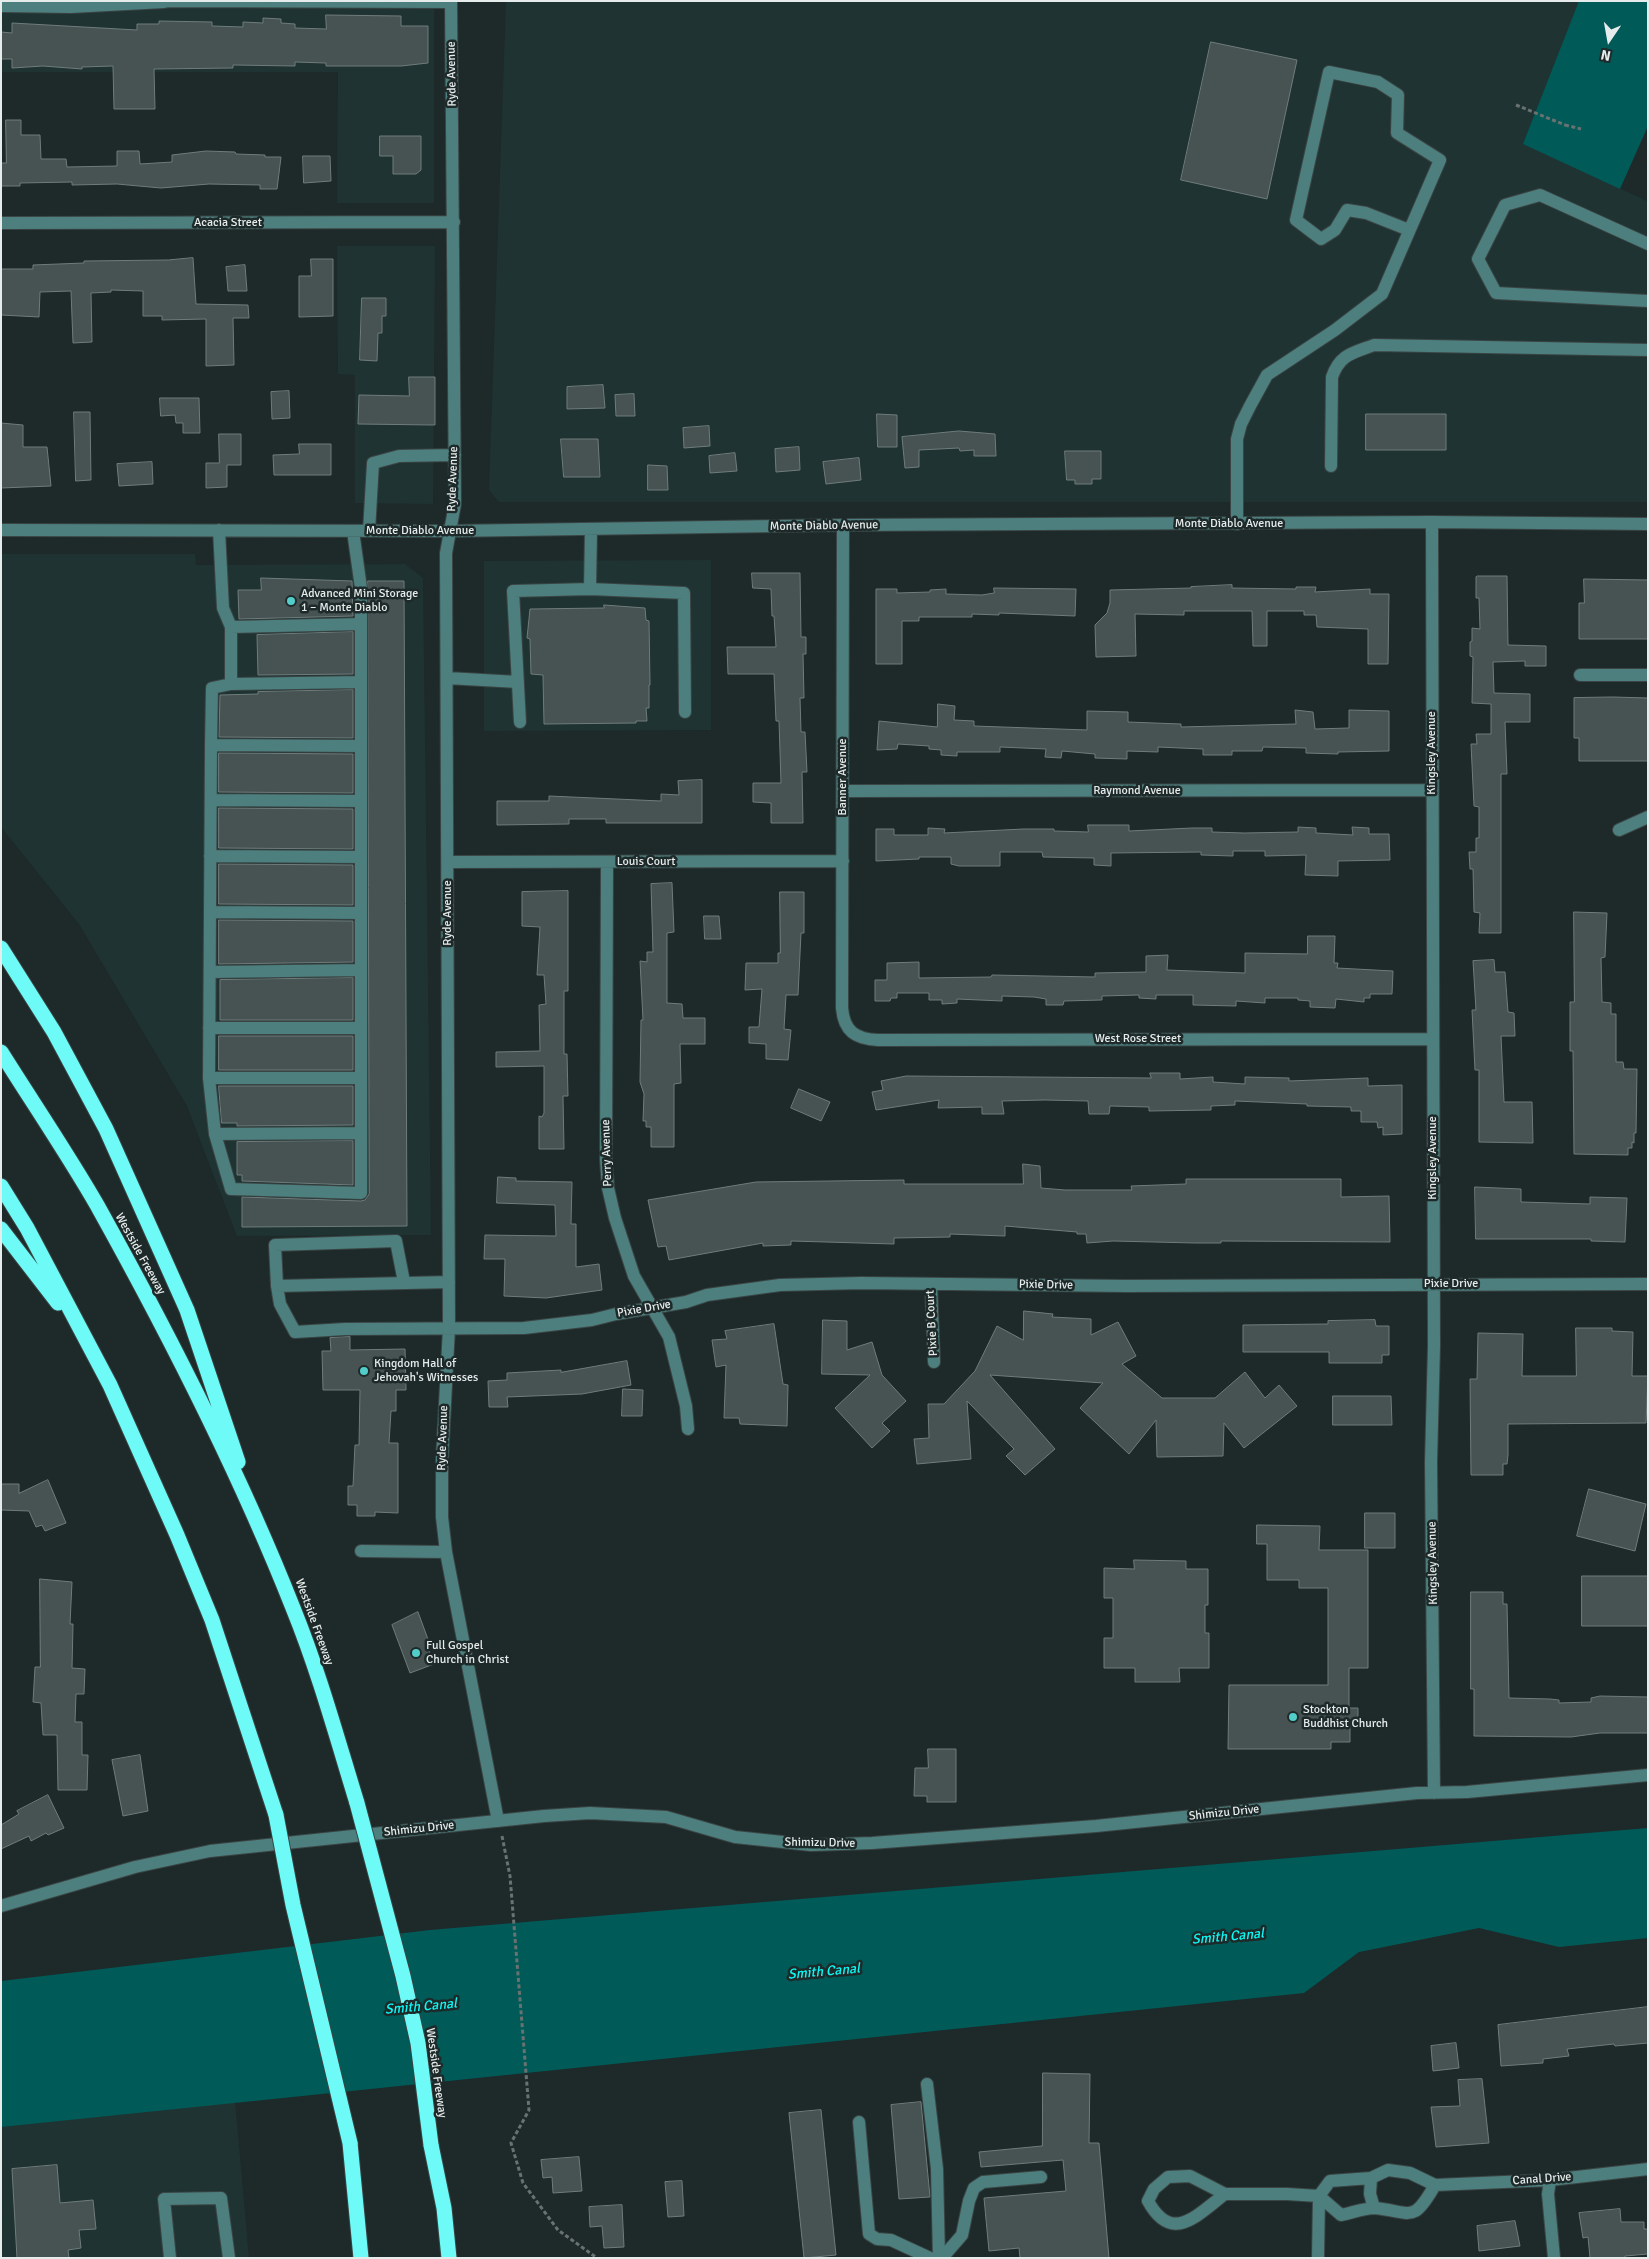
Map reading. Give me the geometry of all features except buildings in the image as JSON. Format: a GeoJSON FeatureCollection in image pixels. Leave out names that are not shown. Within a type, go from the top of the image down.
{"type":"FeatureCollection","features":[{"type":"Feature","properties":{"kind":"highway"},"geometry":{"type":"LineString","coordinates":[[1,948],[54,1032],[106,1129],[187,1310],[262,1532]]}},
{"type":"Feature","properties":{"kind":"highway","name":"Westside Freeway"},"geometry":{"type":"LineString","coordinates":[[1,1052],[75,1168],[187,1372],[262,1532],[294,1610],[324,1695],[357,1803],[403,1976],[414,2024],[431,2145],[444,2208],[449,2258]]}},
{"type":"Feature","properties":{"kind":"highway"},"geometry":{"type":"LineString","coordinates":[[1,1186],[26,1228],[110,1385],[212,1620],[276,1815],[293,1905],[350,2144],[359,2253]]}},
{"type":"Feature","properties":{"kind":"highway"},"geometry":{"type":"LineString","coordinates":[[1,1229],[83,1335]]}},
{"type":"Feature","properties":{"kind":"highway"},"geometry":{"type":"LineString","coordinates":[[444,2208],[458,2258]]}},
{"type":"Feature","properties":{"kind":"street"},"geometry":{"type":"LineString","coordinates":[[1,6],[71,7],[164,2],[451,2]]}},
{"type":"Feature","properties":{"kind":"street","name":"Ryde Avenue"},"geometry":{"type":"LineString","coordinates":[[451,2],[455,504],[446,553],[449,1328],[442,1460],[442,1517],[446,1552],[498,1821]]}},
{"type":"Feature","properties":{"kind":"street"},"geometry":{"type":"LineString","coordinates":[[1237,524],[1237,440],[1241,424],[1268,375],[1335,330],[1382,294],[1440,160],[1397,133],[1398,95],[1378,82],[1329,72],[1296,220],[1321,239],[1335,230],[1347,210],[1366,213],[1409,230]]}},
{"type":"Feature","properties":{"kind":"street"},"geometry":{"type":"LineString","coordinates":[[1648,244],[1540,195],[1505,205],[1478,259],[1496,293],[1648,301]]}},
{"type":"Feature","properties":{"kind":"street","name":"Acacia Street"},"geometry":{"type":"LineString","coordinates":[[1,223],[454,222]]}},
{"type":"Feature","properties":{"kind":"street"},"geometry":{"type":"LineString","coordinates":[[1331,466],[1332,377],[1336,364],[1350,355],[1374,345],[1648,350]]}},
{"type":"Feature","properties":{"kind":"street"},"geometry":{"type":"LineString","coordinates":[[369,531],[373,463],[399,456],[455,455]]}},
{"type":"Feature","properties":{"kind":"street","name":"Monte Diablo Avenue"},"geometry":{"type":"LineString","coordinates":[[1,530],[450,531],[1432,522],[1648,524]]}},
{"type":"Feature","properties":{"kind":"street","name":"Kingsley Avenue"},"geometry":{"type":"LineString","coordinates":[[1432,522],[1434,1346],[1431,1462],[1434,1793]]}},
{"type":"Feature","properties":{"kind":"street","name":"Banner Avenue"},"geometry":{"type":"LineString","coordinates":[[843,526],[842,1008],[843,1023],[847,1028]]}},
{"type":"Feature","properties":{"kind":"street"},"geometry":{"type":"LineString","coordinates":[[590,589],[591,529]]}},
{"type":"Feature","properties":{"kind":"street"},"geometry":{"type":"LineString","coordinates":[[219,530],[223,608],[231,627],[231,684]]}},
{"type":"Feature","properties":{"kind":"street"},"geometry":{"type":"LineString","coordinates":[[353,531],[361,588],[361,624],[361,682],[361,1193],[231,1189],[216,1134],[209,1078],[212,688],[231,684],[361,682]]}},
{"type":"Feature","properties":{"kind":"street"},"geometry":{"type":"LineString","coordinates":[[520,722],[513,591],[590,589],[684,593],[684,712]]}},
{"type":"Feature","properties":{"kind":"street"},"geometry":{"type":"LineString","coordinates":[[231,627],[361,624]]}},
{"type":"Feature","properties":{"kind":"street"},"geometry":{"type":"LineString","coordinates":[[1580,675],[1648,675]]}},
{"type":"Feature","properties":{"kind":"street"},"geometry":{"type":"LineString","coordinates":[[447,678],[518,682]]}},
{"type":"Feature","properties":{"kind":"street"},"geometry":{"type":"LineString","coordinates":[[211,745],[361,746]]}},
{"type":"Feature","properties":{"kind":"street","name":"Raymond Avenue"},"geometry":{"type":"LineString","coordinates":[[843,791],[1432,790]]}},
{"type":"Feature","properties":{"kind":"street"},"geometry":{"type":"LineString","coordinates":[[211,800],[361,802]]}},
{"type":"Feature","properties":{"kind":"street"},"geometry":{"type":"LineString","coordinates":[[1619,830],[1648,817]]}},
{"type":"Feature","properties":{"kind":"street"},"geometry":{"type":"LineString","coordinates":[[210,856],[361,857]]}},
{"type":"Feature","properties":{"kind":"street","name":"Louis Court"},"geometry":{"type":"LineString","coordinates":[[448,862],[843,861]]}},
{"type":"Feature","properties":{"kind":"street","name":"Perry Avenue"},"geometry":{"type":"LineString","coordinates":[[606,862],[606,1160],[608,1188],[615,1218],[634,1276],[669,1337],[686,1406],[688,1429]]}},
{"type":"Feature","properties":{"kind":"street"},"geometry":{"type":"LineString","coordinates":[[210,912],[361,912]]}},
{"type":"Feature","properties":{"kind":"street"},"geometry":{"type":"LineString","coordinates":[[210,972],[361,970]]}},
{"type":"Feature","properties":{"kind":"street"},"geometry":{"type":"LineString","coordinates":[[209,1028],[361,1028]]}},
{"type":"Feature","properties":{"kind":"street","name":"West Rose Street"},"geometry":{"type":"LineString","coordinates":[[847,1028],[862,1039],[878,1040],[1432,1039]]}},
{"type":"Feature","properties":{"kind":"street"},"geometry":{"type":"LineString","coordinates":[[209,1078],[361,1078]]}},
{"type":"Feature","properties":{"kind":"street"},"geometry":{"type":"LineString","coordinates":[[216,1134],[361,1133]]}},
{"type":"Feature","properties":{"kind":"street"},"geometry":{"type":"LineString","coordinates":[[404,1282],[396,1241],[275,1245],[277,1286],[449,1282]]}},
{"type":"Feature","properties":{"kind":"street","name":"Pixie B Court"},"geometry":{"type":"LineString","coordinates":[[931,1284],[934,1362]]}},
{"type":"Feature","properties":{"kind":"street","name":"Pixie Drive"},"geometry":{"type":"LineString","coordinates":[[277,1286],[280,1304],[295,1332],[552,1326],[686,1302],[707,1295],[780,1285],[1648,1284]]}},
{"type":"Feature","properties":{"kind":"street"},"geometry":{"type":"LineString","coordinates":[[360,1551],[446,1552]]}},
{"type":"Feature","properties":{"kind":"street","name":"Shimizu Drive"},"geometry":{"type":"LineString","coordinates":[[1,1906],[135,1867],[210,1851],[590,1813],[666,1817],[735,1837],[811,1845],[872,1843],[1096,1826],[1418,1793],[1467,1792],[1648,1775]]}},
{"type":"Feature","properties":{"kind":"street"},"geometry":{"type":"LineString","coordinates":[[928,2084],[937,2169],[940,2258]]}},
{"type":"Feature","properties":{"kind":"street"},"geometry":{"type":"LineString","coordinates":[[859,2122],[869,2234],[877,2239],[891,2240],[930,2258]]}},
{"type":"Feature","properties":{"kind":"street","name":"Canal Drive"},"geometry":{"type":"LineString","coordinates":[[1435,2186],[1550,2180],[1648,2169]]}},
{"type":"Feature","properties":{"kind":"street"},"geometry":{"type":"LineString","coordinates":[[1226,2194],[1184,2224],[1169,2223],[1156,2215],[1148,2201],[1154,2189],[1168,2177],[1190,2176],[1226,2194],[1319,2196],[1341,2215],[1374,2208],[1412,2214],[1425,2204],[1435,2186],[1410,2173],[1388,2170],[1371,2178],[1330,2181],[1319,2196],[1318,2258]]}},
{"type":"Feature","properties":{"kind":"street"},"geometry":{"type":"LineString","coordinates":[[940,2258],[962,2235],[969,2201],[974,2188],[983,2182],[1041,2177]]}},
{"type":"Feature","properties":{"kind":"street"},"geometry":{"type":"LineString","coordinates":[[1371,2178],[1370,2194],[1374,2208]]}},
{"type":"Feature","properties":{"kind":"street"},"geometry":{"type":"LineString","coordinates":[[1550,2180],[1548,2194],[1554,2258]]}},
{"type":"Feature","properties":{"kind":"street"},"geometry":{"type":"LineString","coordinates":[[170,2258],[164,2199],[221,2198],[229,2258]]}},
{"type":"Feature","properties":{"kind":"path"},"geometry":{"type":"LineString","coordinates":[[1516,105],[1563,125],[1581,128]]}},
{"type":"Feature","properties":{"kind":"path"},"geometry":{"type":"LineString","coordinates":[[498,1821],[510,1876],[529,2110],[511,2143],[523,2183],[558,2230],[597,2258]]}},
{"type":"Feature","properties":{"kind":"shaded area"},"geometry":{"type":"Polygon","coordinates":[[[1,1],[434,1],[434,203],[337,203],[338,72],[1,72],[1,1]]]}},
{"type":"Feature","properties":{"kind":"shaded area"},"geometry":{"type":"Polygon","coordinates":[[[506,1],[1648,1],[1648,502],[499,502],[489,490],[506,1]]]}},
{"type":"Feature","properties":{"kind":"shaded area"},"geometry":{"type":"Polygon","coordinates":[[[337,246],[435,246],[433,504],[355,503],[355,375],[338,374],[337,246]]]}},
{"type":"Feature","properties":{"kind":"shaded area"},"geometry":{"type":"Polygon","coordinates":[[[1,554],[195,554],[196,565],[405,564],[423,578],[431,1235],[237,1236],[187,1106],[79,924],[1,827],[1,554]]]}},
{"type":"Feature","properties":{"kind":"shaded area"},"geometry":{"type":"Polygon","coordinates":[[[711,560],[711,730],[484,731],[484,561],[711,560]]]}},
{"type":"Feature","properties":{"kind":"shaded area"},"geometry":{"type":"Polygon","coordinates":[[[235,2101],[249,2258],[1,2258],[1,2125],[235,2101]]]}},
{"type":"Feature","properties":{"kind":"water"},"geometry":{"type":"Polygon","coordinates":[[[1579,1],[1648,1],[1648,202],[1523,144],[1579,1]]]}},
{"type":"Feature","properties":{"kind":"water","name":"Smith Canal"},"geometry":{"type":"Polygon","coordinates":[[[1648,1828],[1648,1938],[1559,1947],[1479,1928],[1359,1952],[1304,1993],[1,2127],[1,1981],[430,1930],[1648,1828]]]}},
{"type":"Feature","properties":{"kind":"pier"},"geometry":{"type":"Polygon","coordinates":[[[1648,126],[1648,202],[1620,189],[1648,126]]]}},
{"type":"Feature","properties":{"kind":"place","name":"Advanced Mini Storage 1 – Monte Diablo"},"geometry":{"type":"Point","coordinates":[291,601]}},
{"type":"Feature","properties":{"kind":"place","name":"Kingdom Hall of Jehovah's Witnesses"},"geometry":{"type":"Point","coordinates":[364,1371]}},
{"type":"Feature","properties":{"kind":"place","name":"Full Gospel Church in Christ"},"geometry":{"type":"Point","coordinates":[416,1653]}},
{"type":"Feature","properties":{"kind":"place","name":"Stockton Buddhist Church"},"geometry":{"type":"Point","coordinates":[1293,1717]}}]}
